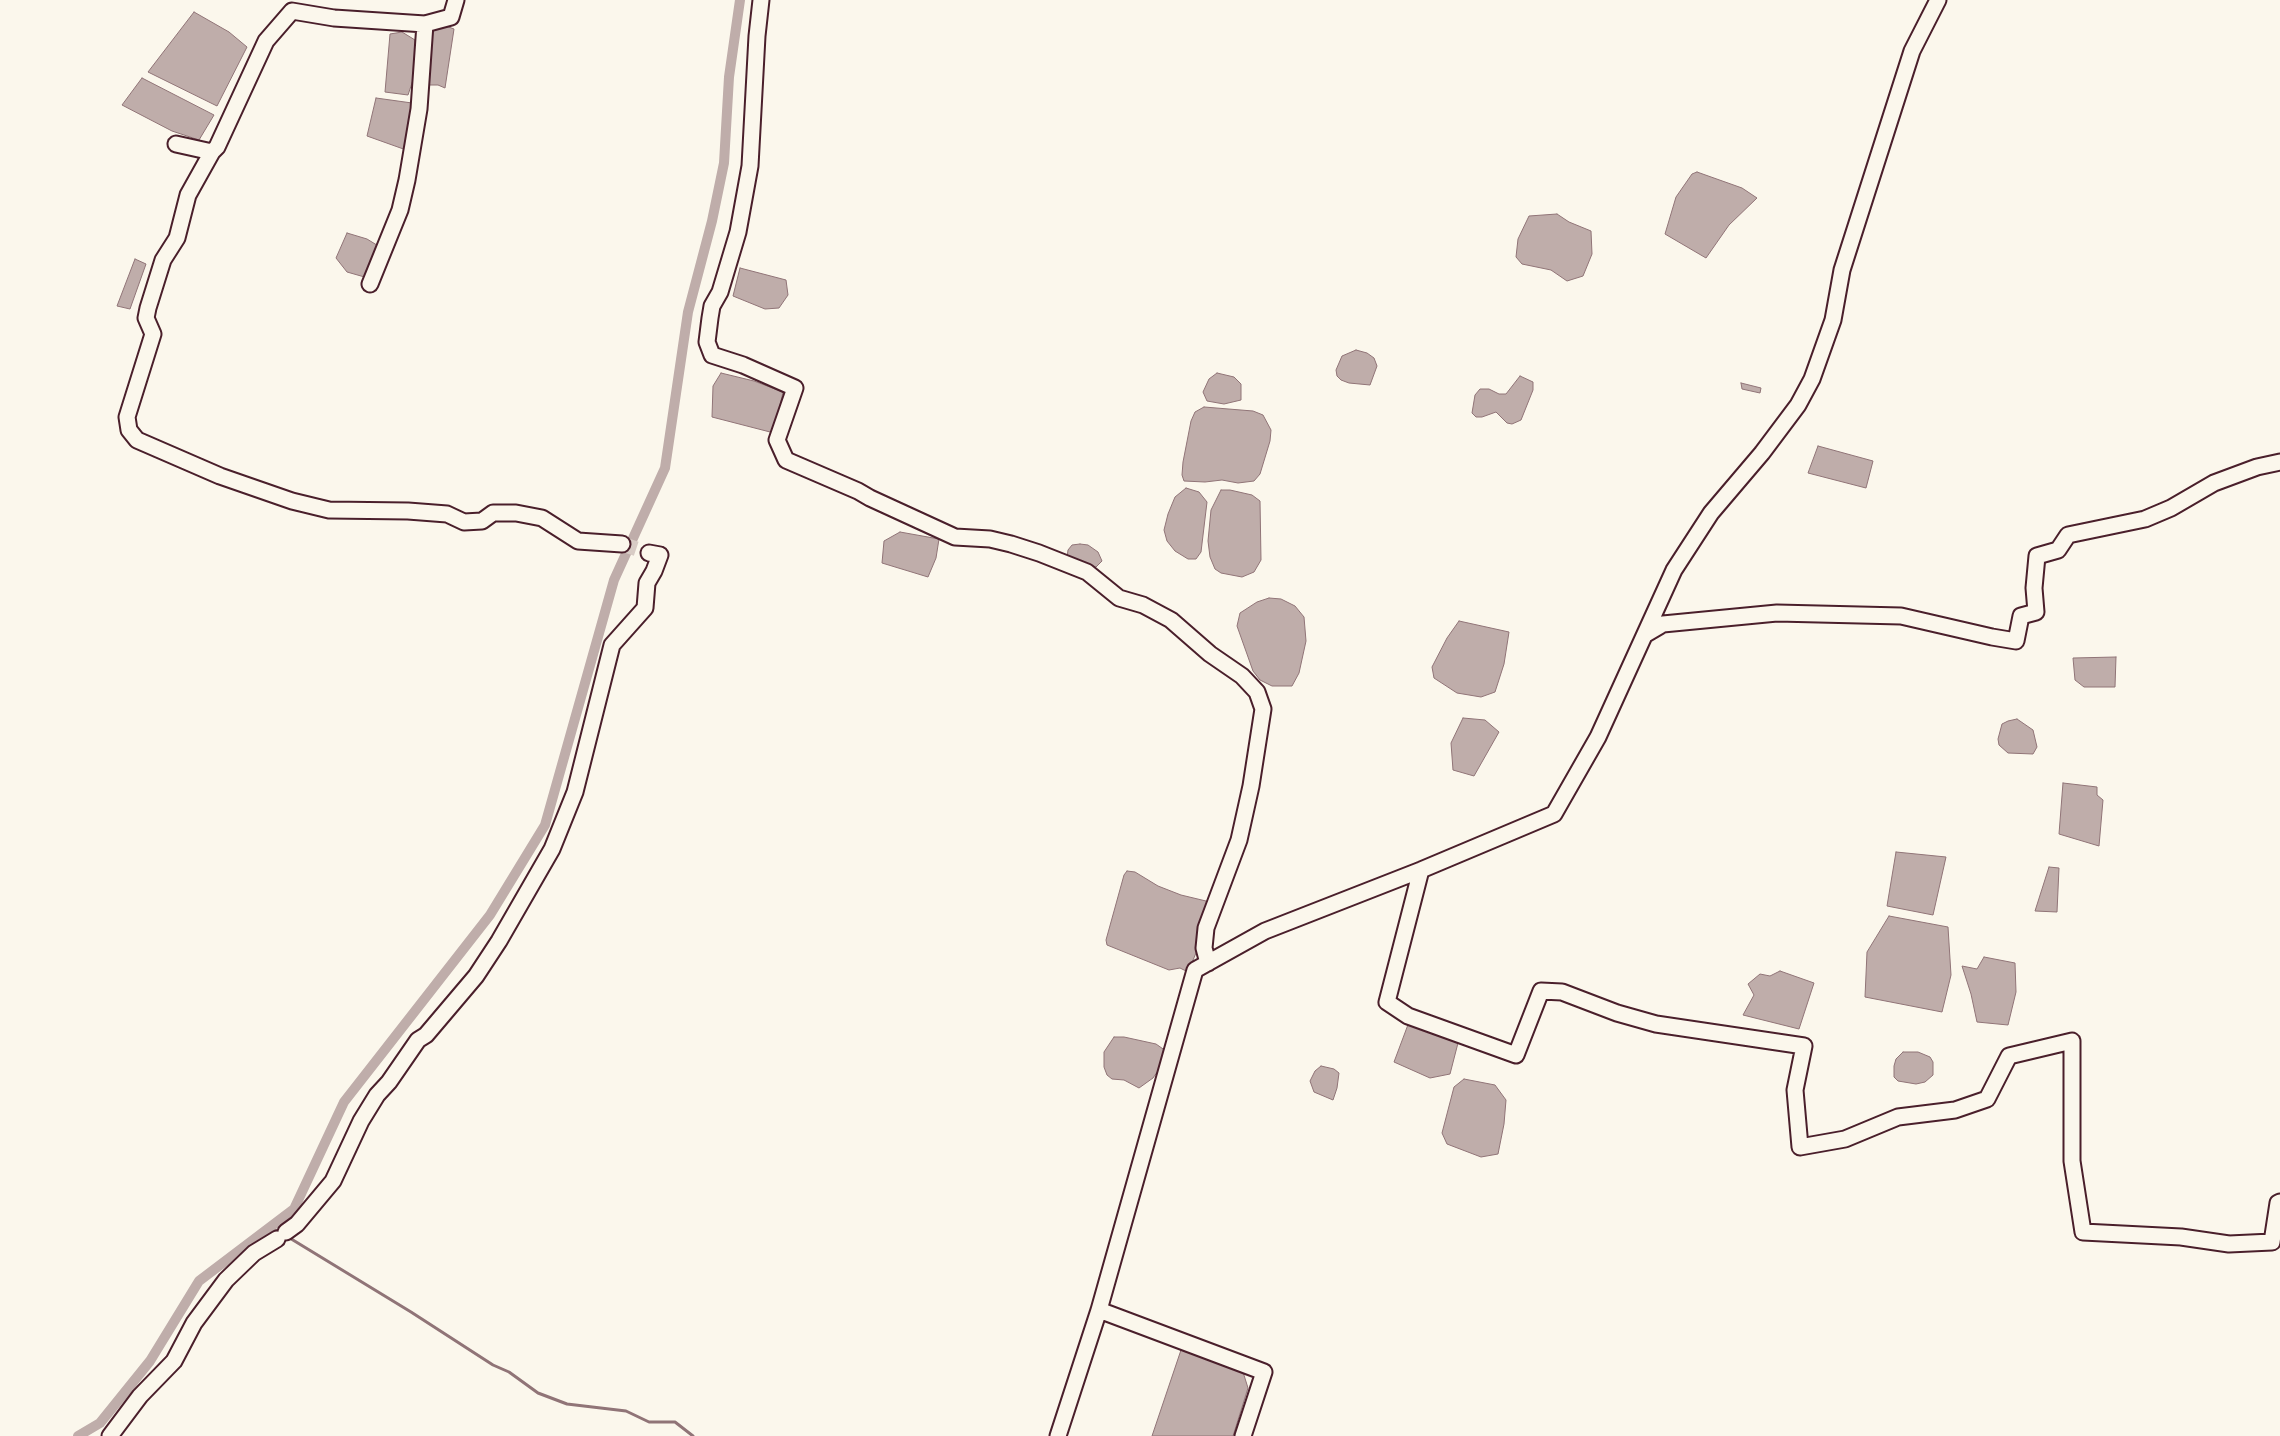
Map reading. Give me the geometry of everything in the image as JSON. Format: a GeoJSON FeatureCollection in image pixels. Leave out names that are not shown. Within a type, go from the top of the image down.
{"type":"FeatureCollection","features":[{"type":"Feature","properties":{"kind":"street"},"geometry":{"type":"LineString","coordinates":[[456,0],[451,17],[425,24],[334,18],[292,11],[266,41],[218,147],[212,152],[188,195],[178,238],[163,260],[148,308],[146,318],[153,334],[127,417],[129,430],[136,440],[220,476],[292,501],[329,510],[408,511],[447,514],[464,522],[482,521],[493,513],[516,513],[542,518],[578,541],[622,544]]}},
{"type":"Feature","properties":{"kind":"street"},"geometry":{"type":"LineString","coordinates":[[761,0],[757,36],[750,166],[738,232],[720,292],[712,306],[707,342],[712,355],[743,365],[796,388],[777,440],[786,460],[858,491],[955,538],[990,539],[1011,544],[1040,553],[1087,572],[1119,598],[1143,605],[1171,620],[1210,654],[1242,676],[1257,692],[1263,709],[1250,786],[1238,840],[1206,928],[1204,948],[1208,963]]}},
{"type":"Feature","properties":{"kind":"street"},"geometry":{"type":"LineString","coordinates":[[1058,1436],[1099,1310],[1194,970],[1265,931],[1421,870],[1554,814],[1598,737],[1674,570],[1710,513],[1768,445],[1798,405],[1812,379],[1833,320],[1842,270],[1908,61],[1938,0]]}},
{"type":"Feature","properties":{"kind":"street"},"geometry":{"type":"LineString","coordinates":[[370,284],[400,210],[407,180],[419,109],[425,24]]}},
{"type":"Feature","properties":{"kind":"street"},"geometry":{"type":"LineString","coordinates":[[176,144],[212,152]]}},
{"type":"Feature","properties":{"kind":"street"},"geometry":{"type":"LineString","coordinates":[[1646,634],[1663,624],[1777,612],[1901,616],[1992,638],[2016,641],[2021,616],[2036,612],[2034,588],[2037,556],[2058,550],[2068,535],[2146,519],[2171,508],[2214,483],[2257,467],[2280,462]]}},
{"type":"Feature","properties":{"kind":"street"},"geometry":{"type":"LineString","coordinates":[[110,1436],[140,1396],[174,1361],[194,1323],[226,1280],[254,1253],[297,1224],[333,1181],[361,1121],[377,1095],[389,1082],[418,1040],[426,1035],[476,976],[499,941],[552,849],[575,792],[612,645],[645,608],[647,583],[660,555],[649,553]]}},
{"type":"Feature","properties":{"kind":"street"},"geometry":{"type":"LineString","coordinates":[[1421,870],[1387,1002],[1408,1016],[1516,1055],[1541,991],[1562,992],[1617,1013],[1656,1024],[1804,1046],[1795,1090],[1800,1147],[1845,1139],[1898,1117],[1955,1110],[1987,1098],[2009,1056],[2072,1041],[2072,1161],[2082,1232],[2181,1237],[2229,1244],[2272,1242],[2278,1203],[2280,1202]]}},
{"type":"Feature","properties":{"kind":"street"},"geometry":{"type":"LineString","coordinates":[[1099,1310],[1264,1372],[1243,1436]]}},
{"type":"Feature","properties":{"kind":"shaded area"},"geometry":{"type":"Polygon","coordinates":[[[194,12],[229,32],[247,47],[217,106],[148,72],[194,12]]]}},
{"type":"Feature","properties":{"kind":"shaded area"},"geometry":{"type":"Polygon","coordinates":[[[441,24],[454,29],[445,88],[438,85],[424,85],[429,32],[441,24]]]}},
{"type":"Feature","properties":{"kind":"shaded area"},"geometry":{"type":"Polygon","coordinates":[[[402,32],[415,40],[415,74],[408,95],[385,92],[390,34],[402,32]]]}},
{"type":"Feature","properties":{"kind":"shaded area"},"geometry":{"type":"Polygon","coordinates":[[[142,78],[214,115],[199,140],[172,131],[122,105],[142,78]]]}},
{"type":"Feature","properties":{"kind":"shaded area"},"geometry":{"type":"Polygon","coordinates":[[[376,98],[412,103],[409,151],[367,136],[376,98]]]}},
{"type":"Feature","properties":{"kind":"shaded area"},"geometry":{"type":"Polygon","coordinates":[[[1697,172],[1742,188],[1757,198],[1729,225],[1706,258],[1665,234],[1676,197],[1692,174],[1697,172]]]}},
{"type":"Feature","properties":{"kind":"shaded area"},"geometry":{"type":"Polygon","coordinates":[[[1557,214],[1569,222],[1591,231],[1592,254],[1583,276],[1567,281],[1551,270],[1522,264],[1516,257],[1518,239],[1529,216],[1557,214]]]}},
{"type":"Feature","properties":{"kind":"shaded area"},"geometry":{"type":"Polygon","coordinates":[[[347,233],[367,239],[380,247],[368,278],[347,272],[336,258],[347,233]]]}},
{"type":"Feature","properties":{"kind":"shaded area"},"geometry":{"type":"Polygon","coordinates":[[[135,259],[146,264],[130,309],[117,306],[135,259]]]}},
{"type":"Feature","properties":{"kind":"shaded area"},"geometry":{"type":"Polygon","coordinates":[[[740,268],[786,280],[788,295],[779,308],[765,309],[733,296],[740,268]]]}},
{"type":"Feature","properties":{"kind":"shaded area"},"geometry":{"type":"Polygon","coordinates":[[[1356,350],[1367,353],[1374,358],[1377,366],[1370,385],[1349,383],[1337,376],[1336,370],[1342,356],[1356,350]]]}},
{"type":"Feature","properties":{"kind":"shaded area"},"geometry":{"type":"Polygon","coordinates":[[[721,373],[754,381],[783,392],[774,433],[712,417],[713,386],[721,373]]]}},
{"type":"Feature","properties":{"kind":"shaded area"},"geometry":{"type":"Polygon","coordinates":[[[1217,373],[1234,377],[1241,384],[1241,400],[1224,404],[1207,401],[1203,392],[1209,379],[1217,373]]]}},
{"type":"Feature","properties":{"kind":"shaded area"},"geometry":{"type":"Polygon","coordinates":[[[1520,376],[1533,382],[1533,390],[1521,420],[1512,424],[1507,423],[1496,412],[1482,417],[1476,417],[1472,413],[1475,395],[1480,389],[1489,389],[1499,394],[1506,394],[1520,376]]]}},
{"type":"Feature","properties":{"kind":"shaded area"},"geometry":{"type":"Polygon","coordinates":[[[1741,383],[1761,388],[1760,393],[1742,389],[1741,383]]]}},
{"type":"Feature","properties":{"kind":"shaded area"},"geometry":{"type":"Polygon","coordinates":[[[1204,407],[1253,411],[1263,415],[1271,430],[1270,441],[1260,474],[1254,481],[1238,483],[1222,480],[1205,482],[1184,481],[1182,475],[1183,462],[1191,421],[1195,412],[1204,407]]]}},
{"type":"Feature","properties":{"kind":"shaded area"},"geometry":{"type":"Polygon","coordinates":[[[1818,446],[1873,461],[1866,488],[1808,473],[1818,446]]]}},
{"type":"Feature","properties":{"kind":"shaded area"},"geometry":{"type":"Polygon","coordinates":[[[1186,488],[1199,492],[1207,502],[1201,552],[1196,559],[1188,559],[1175,551],[1167,541],[1164,530],[1175,497],[1186,488]]]}},
{"type":"Feature","properties":{"kind":"shaded area"},"geometry":{"type":"Polygon","coordinates":[[[1221,490],[1252,495],[1260,501],[1261,560],[1254,572],[1242,577],[1221,573],[1215,569],[1210,557],[1208,541],[1211,510],[1221,490]]]}},
{"type":"Feature","properties":{"kind":"shaded area"},"geometry":{"type":"Polygon","coordinates":[[[900,532],[939,539],[936,558],[928,577],[882,563],[884,541],[900,532]]]}},
{"type":"Feature","properties":{"kind":"shaded area"},"geometry":{"type":"Polygon","coordinates":[[[1072,545],[1088,545],[1098,552],[1102,561],[1096,567],[1083,566],[1067,558],[1068,550],[1072,545]]]}},
{"type":"Feature","properties":{"kind":"shaded area"},"geometry":{"type":"Polygon","coordinates":[[[1269,598],[1281,599],[1295,606],[1304,617],[1306,641],[1299,673],[1292,686],[1272,686],[1260,680],[1253,671],[1237,626],[1240,613],[1257,602],[1269,598]]]}},
{"type":"Feature","properties":{"kind":"shaded area"},"geometry":{"type":"Polygon","coordinates":[[[1459,621],[1509,632],[1504,664],[1495,692],[1481,697],[1457,693],[1434,678],[1432,667],[1447,638],[1459,621]]]}},
{"type":"Feature","properties":{"kind":"shaded area"},"geometry":{"type":"Polygon","coordinates":[[[2116,657],[2115,687],[2084,687],[2075,680],[2073,658],[2116,657]]]}},
{"type":"Feature","properties":{"kind":"shaded area"},"geometry":{"type":"Polygon","coordinates":[[[1463,718],[1485,720],[1499,732],[1474,776],[1453,770],[1451,743],[1463,718]]]}},
{"type":"Feature","properties":{"kind":"shaded area"},"geometry":{"type":"Polygon","coordinates":[[[2017,719],[2033,730],[2037,747],[2033,754],[2008,753],[1999,745],[1998,739],[2002,724],[2017,719]]]}},
{"type":"Feature","properties":{"kind":"shaded area"},"geometry":{"type":"Polygon","coordinates":[[[2063,783],[2097,787],[2097,795],[2103,800],[2099,846],[2059,834],[2063,783]]]}},
{"type":"Feature","properties":{"kind":"shaded area"},"geometry":{"type":"Polygon","coordinates":[[[1896,852],[1946,857],[1933,915],[1887,906],[1896,852]]]}},
{"type":"Feature","properties":{"kind":"shaded area"},"geometry":{"type":"Polygon","coordinates":[[[2049,867],[2059,868],[2057,912],[2035,911],[2049,867]]]}},
{"type":"Feature","properties":{"kind":"shaded area"},"geometry":{"type":"Polygon","coordinates":[[[1127,871],[1135,872],[1158,886],[1181,895],[1206,901],[1208,904],[1196,953],[1188,972],[1180,968],[1169,970],[1107,945],[1106,940],[1124,875],[1127,871]]]}},
{"type":"Feature","properties":{"kind":"shaded area"},"geometry":{"type":"Polygon","coordinates":[[[1889,916],[1948,927],[1951,975],[1942,1012],[1865,997],[1867,952],[1889,916]]]}},
{"type":"Feature","properties":{"kind":"shaded area"},"geometry":{"type":"Polygon","coordinates":[[[1984,957],[2015,963],[2016,992],[2008,1025],[1977,1022],[1962,966],[1977,969],[1984,957]]]}},
{"type":"Feature","properties":{"kind":"shaded area"},"geometry":{"type":"Polygon","coordinates":[[[1780,971],[1814,983],[1799,1029],[1743,1015],[1754,995],[1748,984],[1760,974],[1770,976],[1780,971]]]}},
{"type":"Feature","properties":{"kind":"shaded area"},"geometry":{"type":"Polygon","coordinates":[[[1409,1022],[1458,1043],[1450,1074],[1430,1078],[1394,1062],[1409,1022]]]}},
{"type":"Feature","properties":{"kind":"shaded area"},"geometry":{"type":"Polygon","coordinates":[[[1114,1037],[1124,1037],[1156,1044],[1166,1051],[1160,1068],[1153,1078],[1139,1088],[1124,1080],[1112,1079],[1107,1075],[1104,1067],[1104,1052],[1114,1037]]]}},
{"type":"Feature","properties":{"kind":"shaded area"},"geometry":{"type":"Polygon","coordinates":[[[1903,1052],[1918,1052],[1930,1057],[1933,1062],[1933,1075],[1925,1082],[1916,1084],[1898,1081],[1894,1077],[1894,1066],[1896,1059],[1903,1052]]]}},
{"type":"Feature","properties":{"kind":"shaded area"},"geometry":{"type":"Polygon","coordinates":[[[1321,1066],[1334,1069],[1339,1073],[1333,1100],[1314,1092],[1310,1081],[1315,1071],[1321,1066]]]}},
{"type":"Feature","properties":{"kind":"shaded area"},"geometry":{"type":"Polygon","coordinates":[[[1464,1079],[1495,1085],[1506,1100],[1504,1124],[1498,1154],[1481,1157],[1447,1144],[1442,1133],[1454,1087],[1464,1079]]]}},
{"type":"Feature","properties":{"kind":"shaded area"},"geometry":{"type":"Polygon","coordinates":[[[1181,1350],[1243,1372],[1248,1388],[1233,1436],[1152,1436],[1181,1350]]]}},
{"type":"Feature","properties":{"kind":"waterway"},"geometry":{"type":"LineString","coordinates":[[78,1436],[100,1423],[150,1361],[199,1281],[294,1209],[344,1102],[490,915],[545,825],[614,580],[665,468],[688,312],[712,221],[724,163],[729,77],[740,0]]}},
{"type":"Feature","properties":{"kind":"waterway"},"geometry":{"type":"LineString","coordinates":[[270,1227],[281,1233]]}},
{"type":"Feature","properties":{"kind":"waterway"},"geometry":{"type":"LineString","coordinates":[[288,1237],[411,1312],[493,1365],[509,1372],[538,1393],[567,1404],[626,1411],[649,1422],[675,1422],[693,1436]]}},
{"type":"Feature","properties":{"kind":"tunnel"},"geometry":{"type":"LineString","coordinates":[[622,544],[649,553]]}}]}
